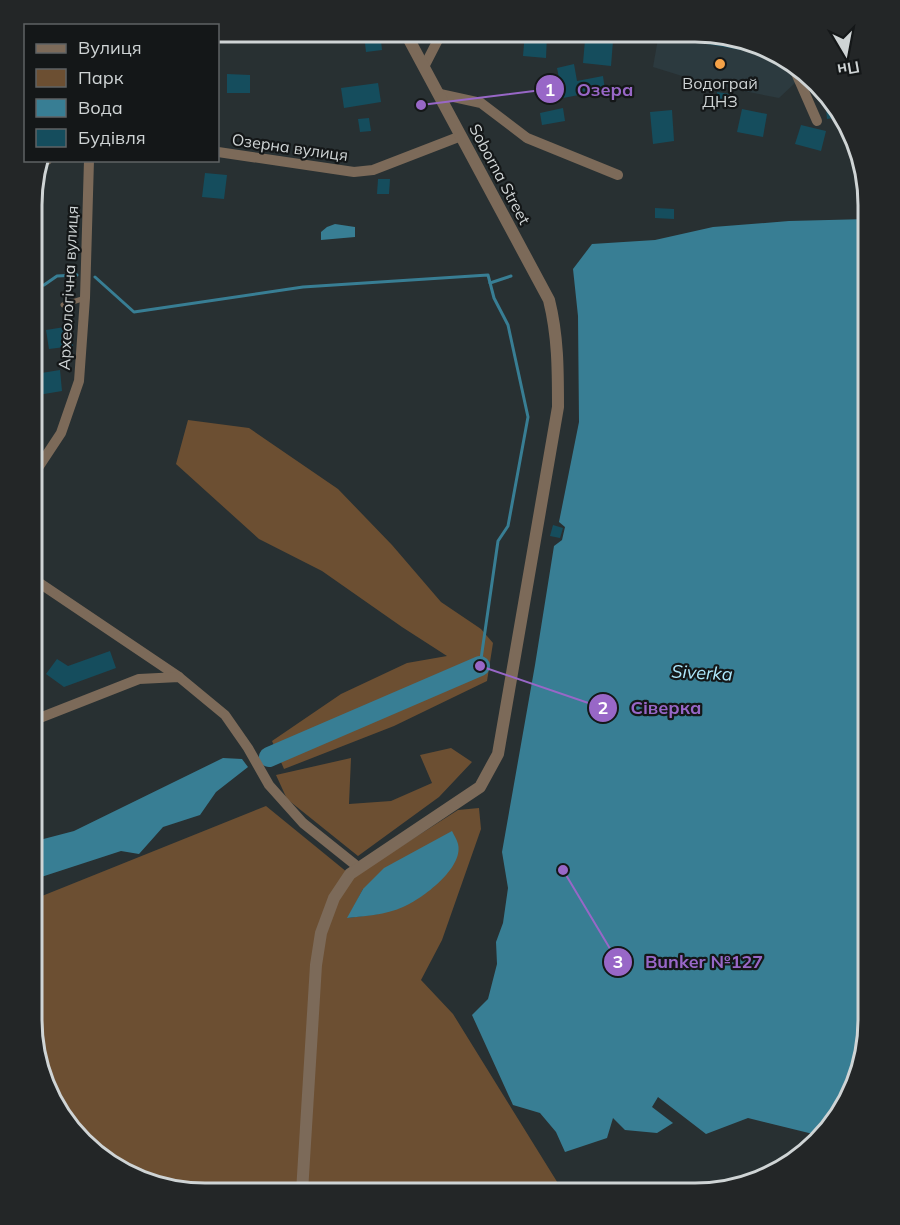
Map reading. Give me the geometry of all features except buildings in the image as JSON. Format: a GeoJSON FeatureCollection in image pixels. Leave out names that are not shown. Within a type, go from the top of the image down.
{"type":"FeatureCollection","features":[{"type":"Feature","properties":{"kind":"street","name":"Soborna Street"},"geometry":{"type":"LineString","coordinates":[[303,1183],[316,965],[321,933],[334,898],[350,874],[480,787],[498,754],[558,407],[556,325],[549,300],[410,42]]}},
{"type":"Feature","properties":{"kind":"street"},"geometry":{"type":"LineString","coordinates":[[424,67],[437,42]]}},
{"type":"Feature","properties":{"kind":"street"},"geometry":{"type":"LineString","coordinates":[[799,81],[817,121]]}},
{"type":"Feature","properties":{"kind":"street"},"geometry":{"type":"LineString","coordinates":[[440,94],[481,103],[527,138],[618,175]]}},
{"type":"Feature","properties":{"kind":"street","name":"Озерна вулиця"},"geometry":{"type":"LineString","coordinates":[[219,152],[354,172],[373,170],[461,136]]}},
{"type":"Feature","properties":{"kind":"street","name":"Археологічна вулиця"},"geometry":{"type":"LineString","coordinates":[[42,463],[61,433],[79,381],[85,298],[89,162]]}},
{"type":"Feature","properties":{"kind":"street"},"geometry":{"type":"LineString","coordinates":[[42,585],[179,677],[225,715],[248,748],[269,785],[303,824],[358,867]]}},
{"type":"Feature","properties":{"kind":"street"},"geometry":{"type":"LineString","coordinates":[[42,717],[139,679],[179,677]]}},
{"type":"Feature","properties":{"kind":"lane"},"geometry":{"type":"LineString","coordinates":[[63,305],[85,298]]}},
{"type":"Feature","properties":{"kind":"shaded area","name":"Водограй ДНЗ"},"geometry":{"type":"Polygon","coordinates":[[[657,42],[716,43],[757,54],[792,75],[796,82],[779,98],[708,84],[653,67],[657,42]]]}},
{"type":"Feature","properties":{"kind":"green space"},"geometry":{"type":"Polygon","coordinates":[[[188,420],[249,428],[338,489],[392,545],[441,602],[481,629],[493,643],[487,681],[394,726],[284,769],[272,741],[341,694],[407,663],[447,656],[322,571],[259,539],[176,464],[188,420]]]}},
{"type":"Feature","properties":{"kind":"green space"},"geometry":{"type":"Polygon","coordinates":[[[451,748],[472,762],[439,797],[358,856],[287,799],[276,775],[351,758],[349,804],[391,801],[432,783],[420,755],[451,748]]]}},
{"type":"Feature","properties":{"kind":"green space"},"geometry":{"type":"Polygon","coordinates":[[[266,806],[353,877],[458,810],[479,808],[481,829],[442,940],[421,980],[453,1014],[558,1183],[205,1183],[184,1182],[163,1177],[133,1166],[98,1143],[82,1127],[54,1082],[43,1041],[42,896],[266,806]],[[363,889],[348,918],[378,914],[363,889]]]}},
{"type":"Feature","properties":{"kind":"water","name":"Siverka"},"geometry":{"type":"Polygon","coordinates":[[[858,219],[858,1030],[855,1052],[841,1092],[811,1134],[748,1118],[706,1134],[658,1097],[652,1107],[673,1123],[657,1133],[625,1130],[613,1118],[607,1138],[565,1152],[556,1132],[540,1113],[513,1105],[472,1015],[488,999],[497,964],[496,942],[503,923],[508,888],[502,852],[554,546],[562,540],[565,527],[559,522],[579,422],[578,316],[573,269],[592,244],[655,240],[713,227],[789,221],[858,219]]]}},
{"type":"Feature","properties":{"kind":"water"},"geometry":{"type":"Polygon","coordinates":[[[335,224],[355,227],[355,237],[321,240],[321,232],[335,224]]]}},
{"type":"Feature","properties":{"kind":"water"},"geometry":{"type":"Polygon","coordinates":[[[223,758],[242,759],[248,767],[216,792],[200,815],[163,827],[139,854],[121,851],[42,877],[42,839],[74,831],[223,758]]]}},
{"type":"Feature","properties":{"kind":"water"},"geometry":{"type":"Polygon","coordinates":[[[452,831],[458,844],[458,853],[455,863],[440,882],[411,903],[396,910],[347,918],[363,889],[384,868],[452,831]]]}},
{"type":"Feature","properties":{"kind":"waterway"},"geometry":{"type":"LineString","coordinates":[[42,285],[57,276],[77,275]]}},
{"type":"Feature","properties":{"kind":"waterway"},"geometry":{"type":"LineString","coordinates":[[95,277],[134,312],[303,287],[488,275],[494,298],[508,325],[528,417],[508,526],[498,541],[480,666]]}},
{"type":"Feature","properties":{"kind":"waterway"},"geometry":{"type":"LineString","coordinates":[[490,283],[511,276]]}},
{"type":"Feature","properties":{"kind":"waterway"},"geometry":{"type":"LineString","coordinates":[[269,757],[480,666]]}},
{"type":"Feature","properties":{"kind":"place","name":"Водограй ДНЗ"},"geometry":{"type":"Point","coordinates":[720,64]}},
{"type":"Feature","properties":{"kind":"place","name":"Озера"},"geometry":{"type":"Point","coordinates":[421,105]}},
{"type":"Feature","properties":{"kind":"place","name":"Сіверка"},"geometry":{"type":"Point","coordinates":[480,666]}},
{"type":"Feature","properties":{"kind":"place","name":"Bunker №127"},"geometry":{"type":"Point","coordinates":[563,870]}}]}
